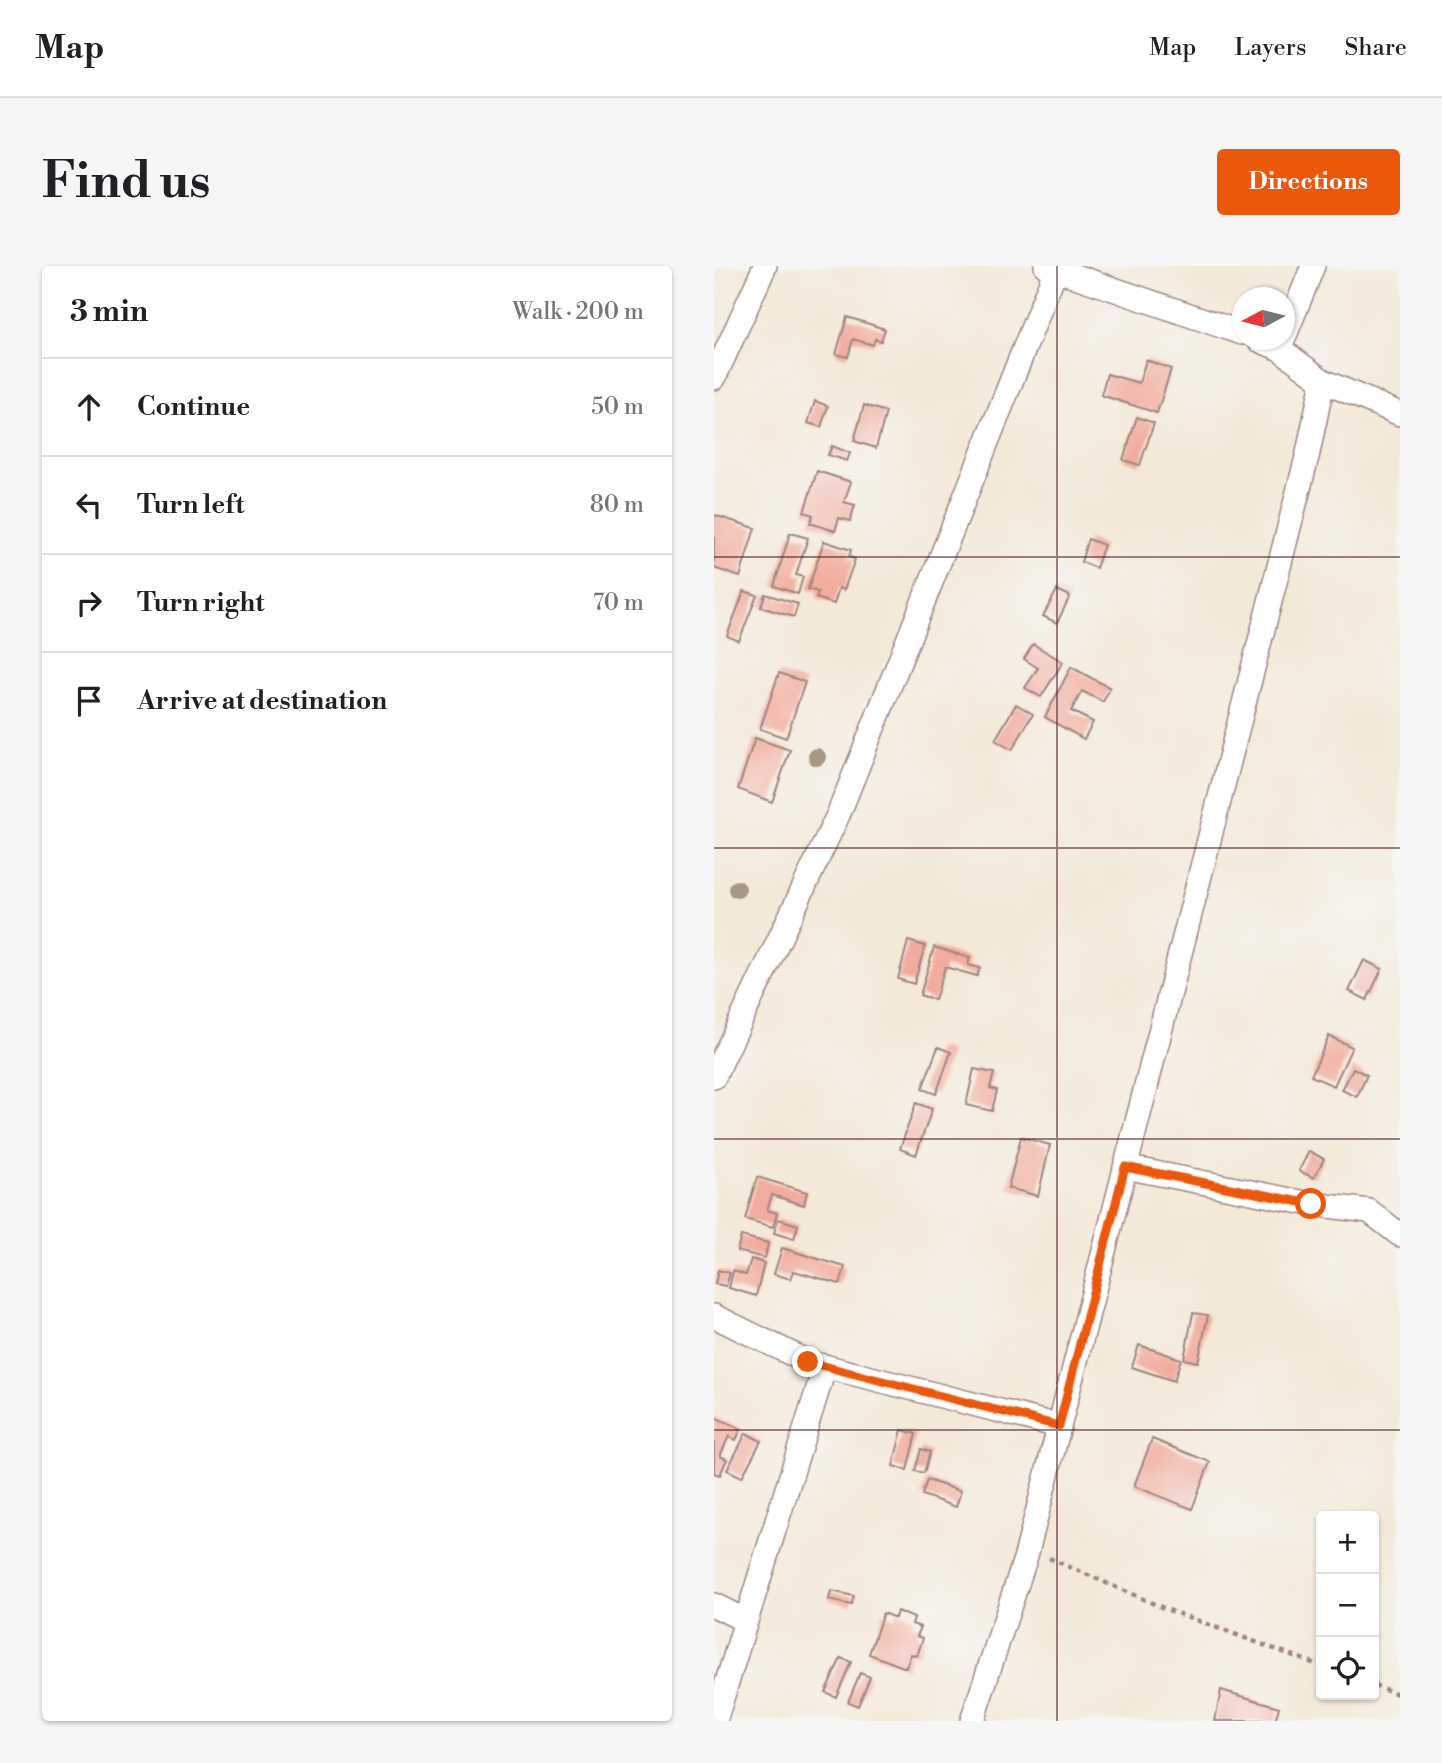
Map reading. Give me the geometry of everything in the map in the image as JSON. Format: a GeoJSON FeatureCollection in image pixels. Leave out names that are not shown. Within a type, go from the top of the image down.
{"type":"FeatureCollection","features":[{"type":"Feature","properties":{"kind":"street"},"geometry":{"type":"LineString","coordinates":[[714,378],[765,266]]}},
{"type":"Feature","properties":{"kind":"street"},"geometry":{"type":"LineString","coordinates":[[1295,312],[1313,266]]}},
{"type":"Feature","properties":{"kind":"street"},"geometry":{"type":"LineString","coordinates":[[714,1077],[839,813],[1051,268],[1232,330]]}},
{"type":"Feature","properties":{"kind":"street"},"geometry":{"type":"LineString","coordinates":[[1291,350],[1323,381],[1400,414]]}},
{"type":"Feature","properties":{"kind":"street"},"geometry":{"type":"LineString","coordinates":[[972,1721],[1027,1549],[1308,453],[1323,381]]}},
{"type":"Feature","properties":{"kind":"street"},"geometry":{"type":"LineString","coordinates":[[1125,1167],[1311,1204],[1369,1211],[1400,1236]]}},
{"type":"Feature","properties":{"kind":"street"},"geometry":{"type":"LineString","coordinates":[[714,1316],[808,1362],[1059,1426]]}},
{"type":"Feature","properties":{"kind":"street"},"geometry":{"type":"LineString","coordinates":[[715,1721],[825,1366]]}},
{"type":"Feature","properties":{"kind":"street"},"geometry":{"type":"LineString","coordinates":[[714,1605],[746,1621]]}},
{"type":"Feature","properties":{"kind":"path"},"geometry":{"type":"LineString","coordinates":[[1027,1549],[1166,1609],[1316,1664]]}},
{"type":"Feature","properties":{"kind":"path"},"geometry":{"type":"LineString","coordinates":[[1379,1687],[1400,1695]]}},
{"type":"Feature","properties":{"kind":"building"},"geometry":{"type":"Polygon","coordinates":[[[847,317],[885,329],[881,341],[875,339],[873,345],[853,339],[848,357],[836,354],[847,317]]]}},
{"type":"Feature","properties":{"kind":"building"},"geometry":{"type":"Polygon","coordinates":[[[1146,360],[1171,369],[1157,413],[1101,395],[1107,374],[1139,383],[1146,360]]]}},
{"type":"Feature","properties":{"kind":"building"},"geometry":{"type":"Polygon","coordinates":[[[815,401],[828,406],[821,427],[808,423],[815,401]]]}},
{"type":"Feature","properties":{"kind":"building"},"geometry":{"type":"Polygon","coordinates":[[[864,405],[886,412],[876,448],[854,441],[864,405]]]}},
{"type":"Feature","properties":{"kind":"building"},"geometry":{"type":"Polygon","coordinates":[[[1137,417],[1154,423],[1140,465],[1123,460],[1137,417]]]}},
{"type":"Feature","properties":{"kind":"building"},"geometry":{"type":"Polygon","coordinates":[[[832,446],[850,453],[847,461],[828,455],[832,446]]]}},
{"type":"Feature","properties":{"kind":"building"},"geometry":{"type":"Polygon","coordinates":[[[817,471],[851,482],[844,502],[855,505],[850,521],[839,518],[835,531],[810,523],[813,515],[804,512],[817,471]]]}},
{"type":"Feature","properties":{"kind":"building"},"geometry":{"type":"Polygon","coordinates":[[[714,515],[755,528],[740,577],[714,568],[714,515]]]}},
{"type":"Feature","properties":{"kind":"building"},"geometry":{"type":"Polygon","coordinates":[[[790,533],[808,538],[796,575],[803,577],[798,594],[774,586],[790,533]]]}},
{"type":"Feature","properties":{"kind":"building"},"geometry":{"type":"Polygon","coordinates":[[[1088,539],[1104,545],[1096,568],[1081,562],[1088,539]]]}},
{"type":"Feature","properties":{"kind":"building"},"geometry":{"type":"Polygon","coordinates":[[[824,541],[851,550],[849,557],[855,559],[844,590],[839,588],[834,604],[816,598],[818,592],[808,589],[824,541]]]}},
{"type":"Feature","properties":{"kind":"building"},"geometry":{"type":"Polygon","coordinates":[[[1057,590],[1070,596],[1057,623],[1043,616],[1057,590]]]}},
{"type":"Feature","properties":{"kind":"building"},"geometry":{"type":"Polygon","coordinates":[[[744,591],[757,595],[739,641],[727,636],[744,591]]]}},
{"type":"Feature","properties":{"kind":"building"},"geometry":{"type":"Polygon","coordinates":[[[765,594],[798,604],[794,617],[761,607],[765,594]]]}},
{"type":"Feature","properties":{"kind":"building"},"geometry":{"type":"Polygon","coordinates":[[[1033,644],[1063,662],[1041,697],[1025,688],[1038,668],[1024,659],[1033,644]]]}},
{"type":"Feature","properties":{"kind":"building"},"geometry":{"type":"Polygon","coordinates":[[[1071,667],[1110,688],[1103,702],[1082,691],[1071,711],[1093,722],[1084,739],[1045,717],[1071,667]]]}},
{"type":"Feature","properties":{"kind":"building"},"geometry":{"type":"Polygon","coordinates":[[[779,673],[805,682],[786,738],[760,729],[779,673]]]}},
{"type":"Feature","properties":{"kind":"building"},"geometry":{"type":"Polygon","coordinates":[[[1016,704],[1033,714],[1012,750],[995,740],[1016,704]]]}},
{"type":"Feature","properties":{"kind":"building"},"geometry":{"type":"Polygon","coordinates":[[[755,738],[790,750],[772,802],[738,789],[755,738]]]}},
{"type":"Feature","properties":{"kind":"building"},"geometry":{"type":"Polygon","coordinates":[[[908,941],[925,946],[914,984],[898,979],[908,941]]]}},
{"type":"Feature","properties":{"kind":"building"},"geometry":{"type":"Polygon","coordinates":[[[934,947],[970,958],[968,965],[980,968],[977,976],[945,967],[935,1000],[920,995],[934,947]]]}},
{"type":"Feature","properties":{"kind":"building"},"geometry":{"type":"Polygon","coordinates":[[[1364,960],[1382,969],[1367,1000],[1349,991],[1364,960]]]}},
{"type":"Feature","properties":{"kind":"building"},"geometry":{"type":"Polygon","coordinates":[[[1329,1036],[1352,1047],[1334,1086],[1311,1076],[1329,1036]]]}},
{"type":"Feature","properties":{"kind":"building"},"geometry":{"type":"Polygon","coordinates":[[[938,1047],[951,1052],[936,1094],[922,1089],[938,1047]]]}},
{"type":"Feature","properties":{"kind":"building"},"geometry":{"type":"Polygon","coordinates":[[[1353,1068],[1367,1075],[1357,1097],[1342,1090],[1353,1068]]]}},
{"type":"Feature","properties":{"kind":"building"},"geometry":{"type":"Polygon","coordinates":[[[974,1069],[994,1073],[990,1088],[997,1090],[992,1111],[966,1105],[974,1069]]]}},
{"type":"Feature","properties":{"kind":"building"},"geometry":{"type":"Polygon","coordinates":[[[916,1103],[932,1109],[916,1155],[900,1149],[916,1103]]]}},
{"type":"Feature","properties":{"kind":"building"},"geometry":{"type":"Polygon","coordinates":[[[1021,1137],[1050,1145],[1038,1196],[1008,1188],[1021,1137]]]}},
{"type":"Feature","properties":{"kind":"building"},"geometry":{"type":"Polygon","coordinates":[[[1309,1151],[1324,1159],[1314,1178],[1299,1171],[1309,1151]]]}},
{"type":"Feature","properties":{"kind":"building"},"geometry":{"type":"Polygon","coordinates":[[[757,1177],[807,1192],[804,1205],[772,1195],[767,1210],[777,1213],[773,1227],[745,1219],[757,1177]]]}},
{"type":"Feature","properties":{"kind":"building"},"geometry":{"type":"Polygon","coordinates":[[[778,1219],[798,1225],[794,1239],[774,1233],[778,1219]]]}},
{"type":"Feature","properties":{"kind":"building"},"geometry":{"type":"Polygon","coordinates":[[[741,1236],[768,1243],[765,1258],[737,1251],[741,1236]]]}},
{"type":"Feature","properties":{"kind":"building"},"geometry":{"type":"Polygon","coordinates":[[[782,1248],[845,1267],[840,1284],[794,1271],[791,1279],[774,1274],[782,1248]]]}},
{"type":"Feature","properties":{"kind":"building"},"geometry":{"type":"Polygon","coordinates":[[[751,1259],[764,1263],[756,1296],[729,1288],[733,1271],[746,1275],[751,1259]]]}},
{"type":"Feature","properties":{"kind":"building"},"geometry":{"type":"Polygon","coordinates":[[[718,1270],[730,1273],[726,1286],[715,1284],[718,1270]]]}},
{"type":"Feature","properties":{"kind":"building"},"geometry":{"type":"Polygon","coordinates":[[[1193,1313],[1208,1315],[1198,1362],[1184,1359],[1193,1313]]]}},
{"type":"Feature","properties":{"kind":"building"},"geometry":{"type":"Polygon","coordinates":[[[1139,1345],[1181,1359],[1174,1381],[1132,1367],[1139,1345]]]}},
{"type":"Feature","properties":{"kind":"building"},"geometry":{"type":"Polygon","coordinates":[[[714,1417],[741,1429],[736,1440],[729,1436],[720,1456],[727,1459],[720,1475],[714,1473],[714,1417]]]}},
{"type":"Feature","properties":{"kind":"building"},"geometry":{"type":"Polygon","coordinates":[[[902,1430],[916,1434],[907,1470],[893,1466],[902,1430]]]}},
{"type":"Feature","properties":{"kind":"building"},"geometry":{"type":"Polygon","coordinates":[[[746,1433],[761,1441],[742,1477],[727,1470],[746,1433]]]}},
{"type":"Feature","properties":{"kind":"building"},"geometry":{"type":"Polygon","coordinates":[[[1152,1439],[1210,1462],[1192,1509],[1134,1486],[1152,1439]]]}},
{"type":"Feature","properties":{"kind":"building"},"geometry":{"type":"Polygon","coordinates":[[[921,1449],[930,1452],[924,1473],[915,1471],[921,1449]]]}},
{"type":"Feature","properties":{"kind":"building"},"geometry":{"type":"Polygon","coordinates":[[[927,1480],[961,1491],[956,1507],[922,1495],[927,1480]]]}},
{"type":"Feature","properties":{"kind":"building"},"geometry":{"type":"Polygon","coordinates":[[[831,1591],[854,1596],[851,1605],[829,1600],[831,1591]]]}},
{"type":"Feature","properties":{"kind":"building"},"geometry":{"type":"Polygon","coordinates":[[[897,1611],[914,1618],[912,1624],[921,1627],[917,1636],[923,1638],[917,1656],[911,1654],[906,1668],[869,1654],[883,1613],[895,1618],[897,1611]]]}},
{"type":"Feature","properties":{"kind":"building"},"geometry":{"type":"Polygon","coordinates":[[[841,1658],[851,1662],[836,1697],[825,1692],[841,1658]]]}},
{"type":"Feature","properties":{"kind":"building"},"geometry":{"type":"Polygon","coordinates":[[[860,1673],[870,1677],[858,1706],[848,1702],[860,1673]]]}},
{"type":"Feature","properties":{"kind":"building"},"geometry":{"type":"Polygon","coordinates":[[[1221,1690],[1279,1707],[1275,1721],[1215,1721],[1221,1690]]]}},
{"type":"Feature","properties":{"kind":"route"},"geometry":{"type":"LineString","coordinates":[[808,1362],[1059,1426],[1125,1167],[1311,1204]]}}]}
